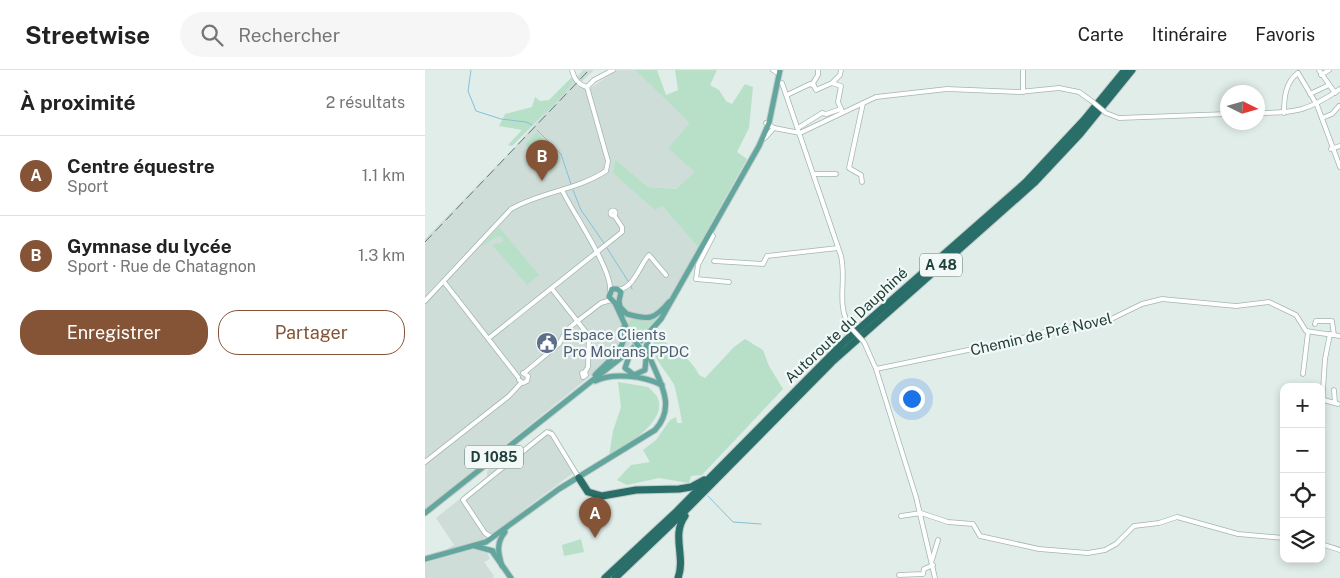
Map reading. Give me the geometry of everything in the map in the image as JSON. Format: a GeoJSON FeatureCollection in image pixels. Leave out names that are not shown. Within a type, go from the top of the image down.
{"type":"FeatureCollection","features":[{"type":"Feature","properties":{"kind":"highway","name":"Autoroute du Dauphiné"},"geometry":{"type":"LineString","coordinates":[[605,578],[662,526],[843,343],[1026,182],[1084,120],[1125,70]]}},
{"type":"Feature","properties":{"kind":"highway","name":"Autoroute du Dauphiné"},"geometry":{"type":"LineString","coordinates":[[615,578],[702,495],[850,345],[1039,178],[1087,127],[1132,70]]}},
{"type":"Feature","properties":{"kind":"highway"},"geometry":{"type":"LineString","coordinates":[[579,478],[586,490],[596,496],[636,490],[684,488],[701,482],[733,454]]}},
{"type":"Feature","properties":{"kind":"highway"},"geometry":{"type":"LineString","coordinates":[[678,578],[681,563],[680,525],[702,495]]}},
{"type":"Feature","properties":{"kind":"main road","name":"D 1085"},"geometry":{"type":"LineString","coordinates":[[588,383],[642,337],[673,298],[757,145],[772,126],[777,71]]}},
{"type":"Feature","properties":{"kind":"main road","name":"D 1085"},"geometry":{"type":"LineString","coordinates":[[425,513],[644,338],[661,318],[772,126],[777,71]]}},
{"type":"Feature","properties":{"kind":"main road"},"geometry":{"type":"LineString","coordinates":[[588,383],[611,360],[622,345],[625,332],[623,318],[615,295]]}},
{"type":"Feature","properties":{"kind":"main road"},"geometry":{"type":"LineString","coordinates":[[615,295],[627,329],[662,385]]}},
{"type":"Feature","properties":{"kind":"main road"},"geometry":{"type":"LineString","coordinates":[[620,307],[627,314],[649,318],[658,315],[673,298]]}},
{"type":"Feature","properties":{"kind":"main road"},"geometry":{"type":"LineString","coordinates":[[425,559],[489,541],[547,498],[646,437],[658,426],[666,407],[666,399],[646,345],[661,318]]}},
{"type":"Feature","properties":{"kind":"main road"},"geometry":{"type":"LineString","coordinates":[[644,338],[627,357],[625,365],[627,371],[634,375],[642,374],[645,368],[644,356]]}},
{"type":"Feature","properties":{"kind":"main road"},"geometry":{"type":"LineString","coordinates":[[647,380],[653,377],[653,371]]}},
{"type":"Feature","properties":{"kind":"main road"},"geometry":{"type":"LineString","coordinates":[[563,402],[604,377],[647,380],[662,385]]}},
{"type":"Feature","properties":{"kind":"main road"},"geometry":{"type":"LineString","coordinates":[[495,550],[510,526]]}},
{"type":"Feature","properties":{"kind":"main road"},"geometry":{"type":"LineString","coordinates":[[489,541],[499,542]]}},
{"type":"Feature","properties":{"kind":"main road"},"geometry":{"type":"LineString","coordinates":[[489,541],[502,566],[511,578]]}},
{"type":"Feature","properties":{"kind":"street"},"geometry":{"type":"LineString","coordinates":[[572,70],[574,78],[581,86],[587,87]]}},
{"type":"Feature","properties":{"kind":"street"},"geometry":{"type":"LineString","coordinates":[[587,87],[594,80],[613,70]]}},
{"type":"Feature","properties":{"kind":"street"},"geometry":{"type":"LineString","coordinates":[[815,87],[813,83],[818,76],[818,70]]}},
{"type":"Feature","properties":{"kind":"street"},"geometry":{"type":"LineString","coordinates":[[787,96],[810,84],[816,90],[832,83],[840,75],[841,70]]}},
{"type":"Feature","properties":{"kind":"street"},"geometry":{"type":"LineString","coordinates":[[1023,70],[1023,92]]}},
{"type":"Feature","properties":{"kind":"street"},"geometry":{"type":"LineString","coordinates":[[1319,70],[1335,93]]}},
{"type":"Feature","properties":{"kind":"street"},"geometry":{"type":"LineString","coordinates":[[1321,75],[1329,70]]}},
{"type":"Feature","properties":{"kind":"street"},"geometry":{"type":"LineString","coordinates":[[1284,113],[1286,92],[1293,76],[1298,71],[1314,106],[1322,118],[1331,149],[1340,167]]}},
{"type":"Feature","properties":{"kind":"street"},"geometry":{"type":"LineString","coordinates":[[782,83],[838,248],[844,275],[842,310],[851,328],[864,342],[876,369],[921,513],[935,578]]}},
{"type":"Feature","properties":{"kind":"street"},"geometry":{"type":"LineString","coordinates":[[832,83],[841,86],[837,102],[842,111]]}},
{"type":"Feature","properties":{"kind":"street"},"geometry":{"type":"LineString","coordinates":[[1310,94],[1329,85]]}},
{"type":"Feature","properties":{"kind":"street"},"geometry":{"type":"LineString","coordinates":[[425,301],[511,209],[605,172],[608,167],[587,87]]}},
{"type":"Feature","properties":{"kind":"street"},"geometry":{"type":"LineString","coordinates":[[772,126],[800,133],[842,111],[876,97],[947,89],[1023,92],[1065,89],[1079,92],[1106,113],[1119,118],[1220,114]]}},
{"type":"Feature","properties":{"kind":"street"},"geometry":{"type":"LineString","coordinates":[[1265,113],[1284,113],[1314,106],[1340,89]]}},
{"type":"Feature","properties":{"kind":"street"},"geometry":{"type":"LineString","coordinates":[[862,182],[861,175],[849,168],[863,103]]}},
{"type":"Feature","properties":{"kind":"street"},"geometry":{"type":"LineString","coordinates":[[1322,118],[1332,114],[1339,106]]}},
{"type":"Feature","properties":{"kind":"street"},"geometry":{"type":"LineString","coordinates":[[798,128],[822,113],[842,111]]}},
{"type":"Feature","properties":{"kind":"street"},"geometry":{"type":"LineString","coordinates":[[1331,149],[1340,146]]}},
{"type":"Feature","properties":{"kind":"street"},"geometry":{"type":"LineString","coordinates":[[814,174],[836,174]]}},
{"type":"Feature","properties":{"kind":"street"},"geometry":{"type":"LineString","coordinates":[[562,190],[597,252],[615,295]]}},
{"type":"Feature","properties":{"kind":"street"},"geometry":{"type":"LineString","coordinates":[[489,338],[622,232],[622,227],[614,215]]}},
{"type":"Feature","properties":{"kind":"street"},"geometry":{"type":"LineString","coordinates":[[712,227],[710,234],[713,236],[697,265],[696,279],[729,282]]}},
{"type":"Feature","properties":{"kind":"street"},"geometry":{"type":"LineString","coordinates":[[714,261],[763,264],[767,256],[838,248]]}},
{"type":"Feature","properties":{"kind":"street"},"geometry":{"type":"LineString","coordinates":[[425,462],[515,389],[524,373],[559,344],[566,331],[577,320],[629,285],[649,255],[666,275]]}},
{"type":"Feature","properties":{"kind":"street"},"geometry":{"type":"LineString","coordinates":[[444,282],[515,371],[519,380]]}},
{"type":"Feature","properties":{"kind":"street"},"geometry":{"type":"LineString","coordinates":[[552,289],[591,340],[588,368],[585,372]]}},
{"type":"Feature","properties":{"kind":"street","name":"Chemin de Pré Novel"},"geometry":{"type":"LineString","coordinates":[[876,369],[1007,342],[1051,330],[1103,323],[1142,304],[1163,299],[1236,306],[1269,302],[1296,315],[1304,330],[1308,332]]}},
{"type":"Feature","properties":{"kind":"street"},"geometry":{"type":"LineString","coordinates":[[1315,324],[1316,321],[1340,322]]}},
{"type":"Feature","properties":{"kind":"street"},"geometry":{"type":"LineString","coordinates":[[1324,383],[1325,359],[1332,334],[1333,322]]}},
{"type":"Feature","properties":{"kind":"street"},"geometry":{"type":"LineString","coordinates":[[1303,374],[1308,332],[1340,336]]}},
{"type":"Feature","properties":{"kind":"street"},"geometry":{"type":"LineString","coordinates":[[515,371],[524,373]]}},
{"type":"Feature","properties":{"kind":"street"},"geometry":{"type":"LineString","coordinates":[[519,380],[527,381],[524,373]]}},
{"type":"Feature","properties":{"kind":"street"},"geometry":{"type":"LineString","coordinates":[[1325,400],[1336,403],[1334,390]]}},
{"type":"Feature","properties":{"kind":"street"},"geometry":{"type":"LineString","coordinates":[[489,541],[463,500],[547,432],[552,434],[579,478]]}},
{"type":"Feature","properties":{"kind":"street"},"geometry":{"type":"LineString","coordinates":[[901,516],[921,513],[948,522],[974,524],[980,536],[1047,550],[1087,553],[1105,550],[1116,544],[1135,526],[1159,523],[1171,518],[1238,534],[1280,538]]}},
{"type":"Feature","properties":{"kind":"street"},"geometry":{"type":"LineString","coordinates":[[932,559],[938,540]]}},
{"type":"Feature","properties":{"kind":"street"},"geometry":{"type":"LineString","coordinates":[[1325,545],[1340,550]]}},
{"type":"Feature","properties":{"kind":"street"},"geometry":{"type":"LineString","coordinates":[[899,575],[923,574],[924,569],[933,565]]}},
{"type":"Feature","properties":{"kind":"shaded area"},"geometry":{"type":"Polygon","coordinates":[[[583,70],[594,70],[577,86],[589,89],[617,70],[635,70],[691,123],[696,172],[676,189],[648,187],[615,159],[613,173],[662,206],[698,247],[663,311],[644,333],[425,509],[425,239],[512,150],[583,70]]]}},
{"type":"Feature","properties":{"kind":"shaded area"},"geometry":{"type":"Polygon","coordinates":[[[548,429],[552,429],[576,471],[526,508],[484,545],[490,559],[484,562],[494,576],[493,578],[425,578],[425,562],[454,545],[436,518],[487,477],[487,471],[508,453],[524,449],[548,429]]]}},
{"type":"Feature","properties":{"kind":"green space"},"geometry":{"type":"Polygon","coordinates":[[[635,70],[657,70],[666,95],[678,90],[675,70],[717,70],[710,85],[719,90],[726,101],[732,104],[745,84],[753,87],[749,128],[737,152],[747,159],[698,247],[662,206],[655,210],[613,173],[615,159],[648,187],[676,189],[695,172],[668,148],[690,123],[635,70]]]}},
{"type":"Feature","properties":{"kind":"green space"},"geometry":{"type":"Polygon","coordinates":[[[572,77],[574,80],[565,93],[512,146],[508,145],[522,130],[499,126],[505,114],[532,107],[535,97],[540,101],[549,100],[572,77]]]}},
{"type":"Feature","properties":{"kind":"green space"},"geometry":{"type":"Polygon","coordinates":[[[537,132],[558,155],[560,162],[552,167],[553,171],[550,173],[525,144],[537,132]]]}},
{"type":"Feature","properties":{"kind":"green space"},"geometry":{"type":"Polygon","coordinates":[[[499,227],[539,275],[527,285],[492,245],[503,242],[503,238],[498,236],[480,247],[499,227]]]}},
{"type":"Feature","properties":{"kind":"green space"},"geometry":{"type":"Polygon","coordinates":[[[632,319],[656,320],[636,341],[627,325],[632,319]]]}},
{"type":"Feature","properties":{"kind":"green space"},"geometry":{"type":"Polygon","coordinates":[[[655,339],[681,353],[692,364],[699,375],[705,378],[734,347],[745,339],[763,350],[769,366],[783,389],[702,475],[691,476],[689,483],[659,478],[627,485],[617,480],[631,465],[650,462],[643,450],[656,440],[670,420],[676,417],[677,423],[682,423],[674,385],[653,350],[655,339]]]}},
{"type":"Feature","properties":{"kind":"green space"},"geometry":{"type":"Polygon","coordinates":[[[618,382],[648,387],[657,397],[659,408],[656,416],[643,433],[609,456],[613,431],[621,407],[618,382]]]}},
{"type":"Feature","properties":{"kind":"green space"},"geometry":{"type":"Polygon","coordinates":[[[581,539],[584,552],[564,556],[562,545],[581,539]]]}},
{"type":"Feature","properties":{"kind":"waterway"},"geometry":{"type":"LineString","coordinates":[[471,70],[468,91],[476,111],[501,119],[526,122],[532,125]]}},
{"type":"Feature","properties":{"kind":"waterway"},"geometry":{"type":"LineString","coordinates":[[537,130],[561,154],[571,184]]}},
{"type":"Feature","properties":{"kind":"waterway"},"geometry":{"type":"LineString","coordinates":[[573,190],[581,210],[604,243]]}},
{"type":"Feature","properties":{"kind":"waterway"},"geometry":{"type":"LineString","coordinates":[[607,248],[628,281]]}},
{"type":"Feature","properties":{"kind":"waterway"},"geometry":{"type":"LineString","coordinates":[[708,496],[733,522],[761,524]]}},
{"type":"Feature","properties":{"kind":"railway"},"geometry":{"type":"LineString","coordinates":[[425,242],[589,70]]}},
{"type":"Feature","properties":{"kind":"place","name":"Gymnase du lycée"},"geometry":{"type":"Point","coordinates":[542,181]}},
{"type":"Feature","properties":{"kind":"place","name":"Espace Clients Pro Moirans PPDC"},"geometry":{"type":"Point","coordinates":[547,343]}},
{"type":"Feature","properties":{"kind":"place","name":"Centre équestre"},"geometry":{"type":"Point","coordinates":[595,538]}}]}
